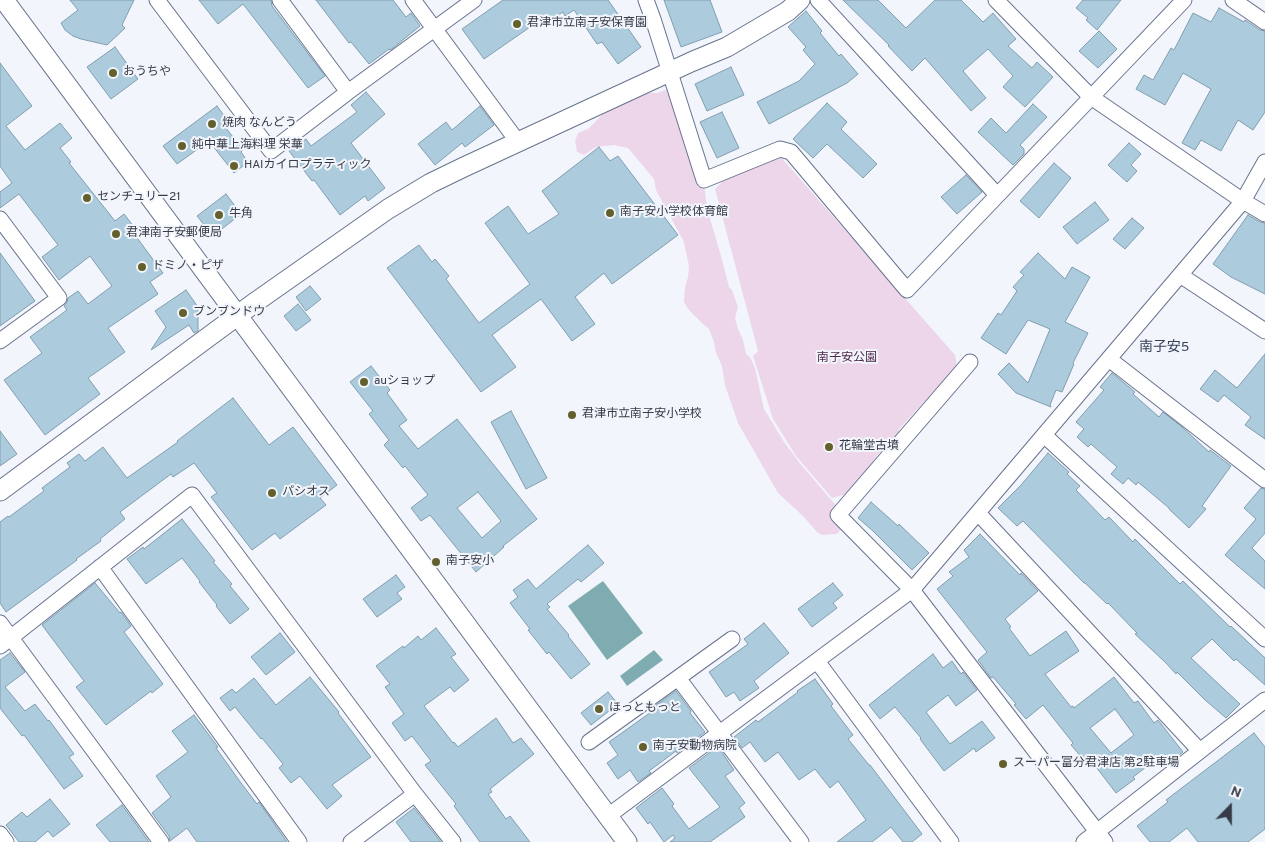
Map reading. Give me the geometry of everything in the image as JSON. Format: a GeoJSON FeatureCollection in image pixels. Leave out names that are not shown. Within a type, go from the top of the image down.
{"type":"FeatureCollection","features":[{"type":"Feature","properties":{"kind":"street"},"geometry":{"type":"LineString","coordinates":[[4,0],[628,842]]}},
{"type":"Feature","properties":{"kind":"street"},"geometry":{"type":"LineString","coordinates":[[157,0],[271,151],[474,0]]}},
{"type":"Feature","properties":{"kind":"street"},"geometry":{"type":"LineString","coordinates":[[280,0],[348,92]]}},
{"type":"Feature","properties":{"kind":"street"},"geometry":{"type":"LineString","coordinates":[[413,0],[518,142]]}},
{"type":"Feature","properties":{"kind":"street"},"geometry":{"type":"LineString","coordinates":[[646,0],[704,180],[780,148],[791,152],[906,290],[1184,0]]}},
{"type":"Feature","properties":{"kind":"street"},"geometry":{"type":"LineString","coordinates":[[0,491],[237,316],[388,209],[431,183],[727,47],[788,11],[800,0]]}},
{"type":"Feature","properties":{"kind":"street"},"geometry":{"type":"LineString","coordinates":[[818,0],[997,195]]}},
{"type":"Feature","properties":{"kind":"street"},"geometry":{"type":"LineString","coordinates":[[996,0],[1091,97],[1265,214]]}},
{"type":"Feature","properties":{"kind":"street"},"geometry":{"type":"LineString","coordinates":[[1233,0],[1265,22]]}},
{"type":"Feature","properties":{"kind":"street"},"geometry":{"type":"LineString","coordinates":[[608,816],[912,590],[1243,201],[1265,162]]}},
{"type":"Feature","properties":{"kind":"street"},"geometry":{"type":"LineString","coordinates":[[0,219],[59,298],[0,341]]}},
{"type":"Feature","properties":{"kind":"street"},"geometry":{"type":"LineString","coordinates":[[1180,275],[1265,331]]}},
{"type":"Feature","properties":{"kind":"street"},"geometry":{"type":"LineString","coordinates":[[1108,359],[1265,480]]}},
{"type":"Feature","properties":{"kind":"street"},"geometry":{"type":"LineString","coordinates":[[970,362],[838,515],[912,590],[1101,837]]}},
{"type":"Feature","properties":{"kind":"street"},"geometry":{"type":"LineString","coordinates":[[1044,435],[1265,640]]}},
{"type":"Feature","properties":{"kind":"street"},"geometry":{"type":"LineString","coordinates":[[6,642],[192,494],[453,842]]}},
{"type":"Feature","properties":{"kind":"street"},"geometry":{"type":"LineString","coordinates":[[978,513],[1200,751]]}},
{"type":"Feature","properties":{"kind":"street"},"geometry":{"type":"LineString","coordinates":[[100,567],[299,842]]}},
{"type":"Feature","properties":{"kind":"street"},"geometry":{"type":"LineString","coordinates":[[0,623],[6,642],[161,842]]}},
{"type":"Feature","properties":{"kind":"street"},"geometry":{"type":"LineString","coordinates":[[589,742],[732,639]]}},
{"type":"Feature","properties":{"kind":"street"},"geometry":{"type":"LineString","coordinates":[[817,661],[951,842]]}},
{"type":"Feature","properties":{"kind":"street"},"geometry":{"type":"LineString","coordinates":[[678,678],[801,842]]}},
{"type":"Feature","properties":{"kind":"street"},"geometry":{"type":"LineString","coordinates":[[1084,842],[1101,837],[1200,751],[1265,700]]}},
{"type":"Feature","properties":{"kind":"street"},"geometry":{"type":"LineString","coordinates":[[351,842],[416,794]]}},
{"type":"Feature","properties":{"kind":"street"},"geometry":{"type":"LineString","coordinates":[[0,834],[6,842]]}},
{"type":"Feature","properties":{"kind":"green space"},"geometry":{"type":"Polygon","coordinates":[[[676,86],[704,184],[707,208],[729,287],[732,290],[738,307],[735,318],[746,354],[750,357],[755,368],[764,409],[784,442],[834,503],[842,528],[837,534],[822,535],[817,532],[778,493],[738,423],[725,385],[722,366],[709,329],[689,310],[684,302],[689,266],[684,242],[656,190],[654,179],[628,148],[614,145],[596,147],[584,155],[577,152],[575,141],[578,133],[588,129],[602,115],[618,105],[646,93],[657,93],[676,86]]]}},
{"type":"Feature","properties":{"kind":"green space","name":"南子安公園"},"geometry":{"type":"Polygon","coordinates":[[[779,155],[955,355],[957,366],[899,429],[899,433],[891,446],[878,454],[853,492],[832,498],[796,456],[773,419],[753,356],[758,351],[715,189],[726,178],[779,155]]]}},
{"type":"Feature","properties":{"kind":"water"},"geometry":{"type":"Polygon","coordinates":[[[603,581],[643,633],[607,660],[568,606],[603,581]]]}},
{"type":"Feature","properties":{"kind":"water"},"geometry":{"type":"Polygon","coordinates":[[[654,650],[663,660],[627,686],[620,676],[654,650]]]}},
{"type":"Feature","properties":{"kind":"building"},"geometry":{"type":"Polygon","coordinates":[[[70,0],[134,0],[122,25],[125,28],[107,45],[81,39],[65,30],[61,23],[78,10],[70,0]]]}},
{"type":"Feature","properties":{"kind":"building"},"geometry":{"type":"Polygon","coordinates":[[[199,0],[271,0],[272,6],[325,76],[308,88],[243,4],[218,24],[199,0]]]}},
{"type":"Feature","properties":{"kind":"building"},"geometry":{"type":"Polygon","coordinates":[[[316,0],[393,0],[406,17],[411,13],[420,26],[393,48],[369,64],[351,42],[349,43],[316,0]]]}},
{"type":"Feature","properties":{"kind":"building"},"geometry":{"type":"Polygon","coordinates":[[[503,0],[608,0],[641,47],[618,64],[602,42],[597,44],[574,10],[565,16],[563,12],[549,21],[546,16],[484,59],[462,29],[503,0]]]}},
{"type":"Feature","properties":{"kind":"building"},"geometry":{"type":"Polygon","coordinates":[[[664,0],[710,0],[722,32],[681,47],[664,0]]]}},
{"type":"Feature","properties":{"kind":"building"},"geometry":{"type":"Polygon","coordinates":[[[843,0],[878,0],[906,28],[935,0],[961,0],[983,22],[993,13],[1016,39],[1008,46],[1032,68],[1037,62],[1053,77],[1025,107],[1003,87],[1013,76],[988,49],[963,71],[986,98],[971,111],[925,58],[912,71],[889,45],[843,0]]]}},
{"type":"Feature","properties":{"kind":"building"},"geometry":{"type":"Polygon","coordinates":[[[1083,0],[1121,0],[1097,30],[1086,20],[1088,18],[1076,8],[1083,0]]]}},
{"type":"Feature","properties":{"kind":"building"},"geometry":{"type":"Polygon","coordinates":[[[1219,8],[1265,31],[1265,112],[1253,130],[1238,120],[1221,151],[1201,140],[1195,150],[1182,143],[1211,89],[1183,73],[1165,105],[1136,89],[1144,75],[1153,80],[1171,48],[1174,50],[1193,13],[1211,22],[1219,8]]]}},
{"type":"Feature","properties":{"kind":"building"},"geometry":{"type":"Polygon","coordinates":[[[806,11],[822,31],[820,33],[839,56],[841,54],[858,74],[847,83],[769,124],[757,102],[799,81],[815,64],[803,50],[806,47],[788,27],[806,11]]]}},
{"type":"Feature","properties":{"kind":"building"},"geometry":{"type":"Polygon","coordinates":[[[1099,31],[1117,49],[1098,68],[1079,51],[1099,31]]]}},
{"type":"Feature","properties":{"kind":"building","name":"おうちや"},"geometry":{"type":"Polygon","coordinates":[[[115,47],[138,79],[111,99],[87,67],[115,47]]]}},
{"type":"Feature","properties":{"kind":"building"},"geometry":{"type":"Polygon","coordinates":[[[0,63],[32,106],[6,126],[25,150],[60,123],[72,138],[60,148],[71,162],[69,163],[115,221],[124,214],[138,232],[135,235],[163,273],[150,282],[158,294],[108,328],[125,352],[88,378],[100,394],[45,435],[4,380],[42,353],[30,337],[67,310],[64,306],[68,298],[78,291],[88,304],[112,286],[90,256],[59,280],[42,257],[58,245],[19,194],[0,208],[0,192],[12,183],[0,166],[0,63]]]}},
{"type":"Feature","properties":{"kind":"building"},"geometry":{"type":"Polygon","coordinates":[[[731,67],[744,95],[707,111],[695,84],[731,67]]]}},
{"type":"Feature","properties":{"kind":"building"},"geometry":{"type":"Polygon","coordinates":[[[366,92],[385,114],[351,143],[385,188],[368,201],[365,196],[340,215],[289,151],[306,139],[311,146],[357,112],[351,105],[366,92]]]}},
{"type":"Feature","properties":{"kind":"building"},"geometry":{"type":"Polygon","coordinates":[[[827,103],[847,122],[841,129],[877,164],[863,178],[827,144],[813,158],[793,139],[827,103]]]}},
{"type":"Feature","properties":{"kind":"building"},"geometry":{"type":"Polygon","coordinates":[[[1033,104],[1047,117],[1020,145],[1024,149],[1024,154],[1013,165],[978,132],[991,118],[1006,133],[1033,104]]]}},
{"type":"Feature","properties":{"kind":"building"},"geometry":{"type":"Polygon","coordinates":[[[217,106],[231,125],[226,128],[243,150],[241,152],[248,162],[234,173],[209,141],[177,164],[163,146],[217,106]]]}},
{"type":"Feature","properties":{"kind":"building"},"geometry":{"type":"Polygon","coordinates":[[[480,106],[494,125],[465,147],[462,143],[435,165],[418,144],[446,122],[452,130],[480,106]]]}},
{"type":"Feature","properties":{"kind":"building"},"geometry":{"type":"Polygon","coordinates":[[[722,112],[739,148],[717,158],[700,122],[722,112]]]}},
{"type":"Feature","properties":{"kind":"building"},"geometry":{"type":"Polygon","coordinates":[[[1129,143],[1141,154],[1131,165],[1137,171],[1127,182],[1108,165],[1129,143]]]}},
{"type":"Feature","properties":{"kind":"building"},"geometry":{"type":"Polygon","coordinates":[[[599,147],[610,161],[618,156],[678,235],[612,284],[604,273],[575,297],[595,324],[572,341],[541,299],[492,335],[516,367],[481,392],[387,268],[419,245],[432,262],[435,259],[449,276],[446,279],[479,323],[530,284],[485,223],[508,206],[528,234],[559,214],[542,191],[599,147]]]}},
{"type":"Feature","properties":{"kind":"building"},"geometry":{"type":"Polygon","coordinates":[[[1054,163],[1071,178],[1039,218],[1020,201],[1054,163]]]}},
{"type":"Feature","properties":{"kind":"building"},"geometry":{"type":"Polygon","coordinates":[[[966,175],[982,192],[957,214],[941,197],[966,175]]]}},
{"type":"Feature","properties":{"kind":"building","name":"牛角"},"geometry":{"type":"Polygon","coordinates":[[[226,194],[241,214],[213,236],[197,216],[226,194]]]}},
{"type":"Feature","properties":{"kind":"building"},"geometry":{"type":"Polygon","coordinates":[[[1095,202],[1109,220],[1077,244],[1063,227],[1095,202]]]}},
{"type":"Feature","properties":{"kind":"building"},"geometry":{"type":"Polygon","coordinates":[[[1248,215],[1265,223],[1265,294],[1231,277],[1213,264],[1248,215]]]}},
{"type":"Feature","properties":{"kind":"building"},"geometry":{"type":"Polygon","coordinates":[[[1132,218],[1144,228],[1125,249],[1113,239],[1132,218]]]}},
{"type":"Feature","properties":{"kind":"building"},"geometry":{"type":"Polygon","coordinates":[[[0,253],[35,301],[0,326],[0,253]]]}},
{"type":"Feature","properties":{"kind":"building"},"geometry":{"type":"Polygon","coordinates":[[[1038,253],[1065,279],[1072,267],[1090,277],[1065,322],[1088,333],[1073,363],[1062,392],[1056,390],[1050,405],[1051,407],[1016,393],[998,374],[1009,363],[1028,383],[1050,329],[1028,320],[1006,354],[981,338],[998,313],[1001,315],[1017,291],[1013,287],[1024,275],[1020,272],[1038,253]]]}},
{"type":"Feature","properties":{"kind":"building"},"geometry":{"type":"Polygon","coordinates":[[[310,286],[321,299],[306,311],[296,297],[310,286]]]}},
{"type":"Feature","properties":{"kind":"building","name":"ブンブンドウ"},"geometry":{"type":"Polygon","coordinates":[[[186,290],[198,307],[198,331],[194,333],[189,325],[151,350],[166,327],[155,311],[186,290]]]}},
{"type":"Feature","properties":{"kind":"building"},"geometry":{"type":"Polygon","coordinates":[[[298,304],[311,320],[296,331],[284,316],[298,304]]]}},
{"type":"Feature","properties":{"kind":"building"},"geometry":{"type":"Polygon","coordinates":[[[1265,354],[1265,439],[1245,425],[1251,417],[1224,395],[1218,402],[1200,389],[1215,370],[1237,388],[1265,354]]]}},
{"type":"Feature","properties":{"kind":"building"},"geometry":{"type":"Polygon","coordinates":[[[371,366],[390,390],[387,393],[407,420],[399,426],[418,449],[457,419],[537,519],[503,546],[476,572],[430,515],[421,521],[411,508],[428,495],[405,466],[403,468],[384,445],[389,440],[369,414],[373,411],[350,382],[371,366]],[[478,492],[457,508],[482,538],[501,521],[478,492]]]}},
{"type":"Feature","properties":{"kind":"building"},"geometry":{"type":"Polygon","coordinates":[[[1112,373],[1135,392],[1133,394],[1159,417],[1163,412],[1209,452],[1210,450],[1231,466],[1202,506],[1206,509],[1189,528],[1138,482],[1136,485],[1128,478],[1123,484],[1111,474],[1117,467],[1091,444],[1088,447],[1077,437],[1084,429],[1076,422],[1104,390],[1100,387],[1112,373]]]}},
{"type":"Feature","properties":{"kind":"building"},"geometry":{"type":"Polygon","coordinates":[[[233,398],[269,445],[293,427],[337,485],[320,498],[326,505],[280,539],[275,533],[252,550],[211,497],[217,493],[194,463],[173,477],[171,474],[120,512],[125,519],[100,539],[101,541],[6,612],[0,603],[0,522],[44,491],[42,488],[70,467],[67,463],[79,454],[85,461],[103,447],[127,478],[178,442],[233,398]]]}},
{"type":"Feature","properties":{"kind":"building"},"geometry":{"type":"Polygon","coordinates":[[[511,411],[547,478],[526,489],[491,422],[511,411]]]}},
{"type":"Feature","properties":{"kind":"building"},"geometry":{"type":"Polygon","coordinates":[[[0,431],[17,454],[0,466],[0,431]]]}},
{"type":"Feature","properties":{"kind":"building"},"geometry":{"type":"Polygon","coordinates":[[[1048,453],[1069,472],[1067,474],[1080,486],[1076,490],[1105,520],[1109,517],[1133,542],[1135,539],[1180,584],[1183,581],[1265,658],[1265,685],[1236,659],[1234,661],[1212,639],[1191,658],[1240,704],[1226,718],[1177,672],[1176,674],[1135,634],[1137,633],[1108,603],[1084,583],[1023,521],[1017,526],[998,508],[1021,485],[1048,453]]]}},
{"type":"Feature","properties":{"kind":"building"},"geometry":{"type":"Polygon","coordinates":[[[1261,488],[1265,489],[1265,533],[1252,548],[1265,561],[1265,589],[1225,555],[1256,519],[1244,508],[1261,488]]]}},
{"type":"Feature","properties":{"kind":"building"},"geometry":{"type":"Polygon","coordinates":[[[871,502],[898,526],[899,524],[929,553],[912,570],[858,518],[871,502]]]}},
{"type":"Feature","properties":{"kind":"building"},"geometry":{"type":"Polygon","coordinates":[[[182,519],[215,561],[213,562],[232,584],[230,586],[249,609],[230,624],[182,558],[146,584],[127,559],[143,547],[144,549],[182,519]]]}},
{"type":"Feature","properties":{"kind":"building"},"geometry":{"type":"Polygon","coordinates":[[[980,534],[1038,591],[1005,619],[1011,627],[1009,628],[1030,656],[1066,631],[1079,651],[1045,674],[1071,707],[1073,706],[1074,708],[1114,677],[1134,703],[1138,701],[1154,723],[1158,720],[1183,752],[1168,763],[1162,755],[1133,777],[1135,779],[1116,793],[1093,763],[1089,766],[1071,745],[1073,743],[1043,705],[1026,719],[1014,705],[1016,704],[993,677],[991,678],[978,660],[987,652],[937,589],[953,576],[949,572],[969,557],[964,550],[980,534]],[[1115,709],[1090,728],[1111,753],[1134,735],[1115,709]]]}},
{"type":"Feature","properties":{"kind":"building"},"geometry":{"type":"Polygon","coordinates":[[[588,545],[604,563],[581,582],[578,579],[547,604],[550,607],[547,609],[590,664],[571,679],[549,652],[547,654],[510,603],[518,597],[513,590],[528,579],[536,589],[588,545]]]}},
{"type":"Feature","properties":{"kind":"building"},"geometry":{"type":"Polygon","coordinates":[[[396,575],[405,587],[397,593],[402,599],[377,617],[363,599],[396,575]]]}},
{"type":"Feature","properties":{"kind":"building"},"geometry":{"type":"Polygon","coordinates":[[[95,583],[131,626],[124,632],[163,684],[106,725],[76,687],[84,681],[42,625],[95,583]]]}},
{"type":"Feature","properties":{"kind":"building"},"geometry":{"type":"Polygon","coordinates":[[[833,583],[843,595],[833,603],[837,608],[812,627],[798,609],[833,583]]]}},
{"type":"Feature","properties":{"kind":"building"},"geometry":{"type":"Polygon","coordinates":[[[764,623],[789,653],[754,681],[759,688],[740,701],[734,692],[726,697],[709,672],[748,644],[744,639],[764,623]]]}},
{"type":"Feature","properties":{"kind":"building"},"geometry":{"type":"Polygon","coordinates":[[[436,628],[456,654],[451,657],[469,680],[454,692],[450,687],[424,706],[458,747],[496,718],[513,743],[521,738],[534,754],[490,789],[492,792],[488,794],[506,819],[510,816],[530,842],[480,842],[454,806],[456,804],[425,765],[431,761],[412,736],[405,741],[392,723],[404,714],[385,687],[390,684],[376,666],[403,646],[404,648],[418,636],[421,640],[436,628]]]}},
{"type":"Feature","properties":{"kind":"building"},"geometry":{"type":"Polygon","coordinates":[[[280,633],[295,652],[266,675],[251,657],[280,633]]]}},
{"type":"Feature","properties":{"kind":"building"},"geometry":{"type":"Polygon","coordinates":[[[10,653],[25,672],[5,687],[25,711],[35,704],[74,754],[69,757],[83,776],[64,789],[24,735],[22,736],[0,708],[0,660],[10,653]]]}},
{"type":"Feature","properties":{"kind":"building"},"geometry":{"type":"Polygon","coordinates":[[[933,654],[943,668],[952,661],[961,674],[963,672],[977,690],[956,706],[948,695],[926,712],[950,744],[982,721],[995,738],[976,752],[974,748],[944,771],[921,738],[895,707],[880,719],[869,705],[933,654]]]}},
{"type":"Feature","properties":{"kind":"building"},"geometry":{"type":"Polygon","coordinates":[[[310,677],[339,712],[371,757],[332,785],[342,796],[327,809],[300,776],[291,783],[279,768],[283,764],[262,738],[235,707],[230,711],[220,698],[232,689],[236,693],[254,678],[276,705],[310,677]]]}},
{"type":"Feature","properties":{"kind":"building"},"geometry":{"type":"Polygon","coordinates":[[[815,679],[833,704],[831,706],[853,735],[848,739],[922,834],[912,842],[903,842],[891,827],[872,842],[837,842],[866,820],[838,781],[830,788],[815,769],[799,780],[778,752],[765,762],[750,742],[742,748],[734,737],[756,720],[758,722],[815,679]]]}},
{"type":"Feature","properties":{"kind":"building"},"geometry":{"type":"Polygon","coordinates":[[[676,691],[705,732],[649,771],[651,773],[638,782],[630,770],[618,779],[607,763],[618,755],[609,742],[654,710],[652,708],[676,691]]]}},
{"type":"Feature","properties":{"kind":"building","name":"ほっともっと"},"geometry":{"type":"Polygon","coordinates":[[[608,692],[618,704],[591,725],[581,713],[608,692]]]}},
{"type":"Feature","properties":{"kind":"building"},"geometry":{"type":"Polygon","coordinates":[[[194,715],[218,747],[216,748],[241,783],[257,804],[259,802],[287,842],[197,842],[187,828],[170,841],[169,836],[152,813],[171,797],[156,776],[188,752],[172,731],[194,715]]]}},
{"type":"Feature","properties":{"kind":"building"},"geometry":{"type":"Polygon","coordinates":[[[1254,733],[1265,747],[1265,829],[1248,842],[1198,842],[1187,828],[1169,842],[1150,842],[1137,826],[1168,802],[1166,800],[1254,733]]]}},
{"type":"Feature","properties":{"kind":"building"},"geometry":{"type":"Polygon","coordinates":[[[717,747],[734,770],[725,776],[745,803],[739,808],[745,817],[710,842],[670,842],[675,838],[673,835],[664,842],[650,822],[648,824],[636,808],[662,788],[674,804],[672,806],[689,829],[720,807],[689,768],[717,747]]]}},
{"type":"Feature","properties":{"kind":"building"},"geometry":{"type":"Polygon","coordinates":[[[50,799],[70,824],[53,837],[48,831],[35,842],[19,842],[6,825],[22,812],[27,817],[50,799]]]}},
{"type":"Feature","properties":{"kind":"building"},"geometry":{"type":"Polygon","coordinates":[[[122,805],[149,842],[110,842],[96,825],[122,805]]]}},
{"type":"Feature","properties":{"kind":"building"},"geometry":{"type":"Polygon","coordinates":[[[414,808],[441,842],[411,842],[396,822],[414,808]]]}},
{"type":"Feature","properties":{"kind":"place","name":"君津市立南子安保育園"},"geometry":{"type":"Point","coordinates":[517,24]}},
{"type":"Feature","properties":{"kind":"place","name":"おうちや"},"geometry":{"type":"Point","coordinates":[113,73]}},
{"type":"Feature","properties":{"kind":"place","name":"焼肉 なんどう"},"geometry":{"type":"Point","coordinates":[212,124]}},
{"type":"Feature","properties":{"kind":"place","name":"純中華上海料理 栄華"},"geometry":{"type":"Point","coordinates":[182,146]}},
{"type":"Feature","properties":{"kind":"place","name":"HAIカイロプラティック"},"geometry":{"type":"Point","coordinates":[234,166]}},
{"type":"Feature","properties":{"kind":"place","name":"センチュリー21"},"geometry":{"type":"Point","coordinates":[87,198]}},
{"type":"Feature","properties":{"kind":"place","name":"南子安小学校体育館"},"geometry":{"type":"Point","coordinates":[610,213]}},
{"type":"Feature","properties":{"kind":"place","name":"牛角"},"geometry":{"type":"Point","coordinates":[219,215]}},
{"type":"Feature","properties":{"kind":"place","name":"君津南子安郵便局"},"geometry":{"type":"Point","coordinates":[116,234]}},
{"type":"Feature","properties":{"kind":"place","name":"ドミノ・ピザ"},"geometry":{"type":"Point","coordinates":[142,267]}},
{"type":"Feature","properties":{"kind":"place","name":"ブンブンドウ"},"geometry":{"type":"Point","coordinates":[183,313]}},
{"type":"Feature","properties":{"kind":"place","name":"auショップ"},"geometry":{"type":"Point","coordinates":[364,382]}},
{"type":"Feature","properties":{"kind":"place","name":"君津市立南子安小学校"},"geometry":{"type":"Point","coordinates":[572,415]}},
{"type":"Feature","properties":{"kind":"place","name":"花輪堂古墳"},"geometry":{"type":"Point","coordinates":[829,447]}},
{"type":"Feature","properties":{"kind":"place","name":"パシオス"},"geometry":{"type":"Point","coordinates":[272,493]}},
{"type":"Feature","properties":{"kind":"place","name":"南子安小"},"geometry":{"type":"Point","coordinates":[436,562]}},
{"type":"Feature","properties":{"kind":"place","name":"ほっともっと"},"geometry":{"type":"Point","coordinates":[599,709]}},
{"type":"Feature","properties":{"kind":"place","name":"南子安動物病院"},"geometry":{"type":"Point","coordinates":[643,747]}},
{"type":"Feature","properties":{"kind":"place","name":"スーパー富分君津店 第2駐車場"},"geometry":{"type":"Point","coordinates":[1003,764]}},
{"type":"Feature","properties":{"kind":"district","name":"南子安5"},"geometry":{"type":"Point","coordinates":[1164,348]}}]}
